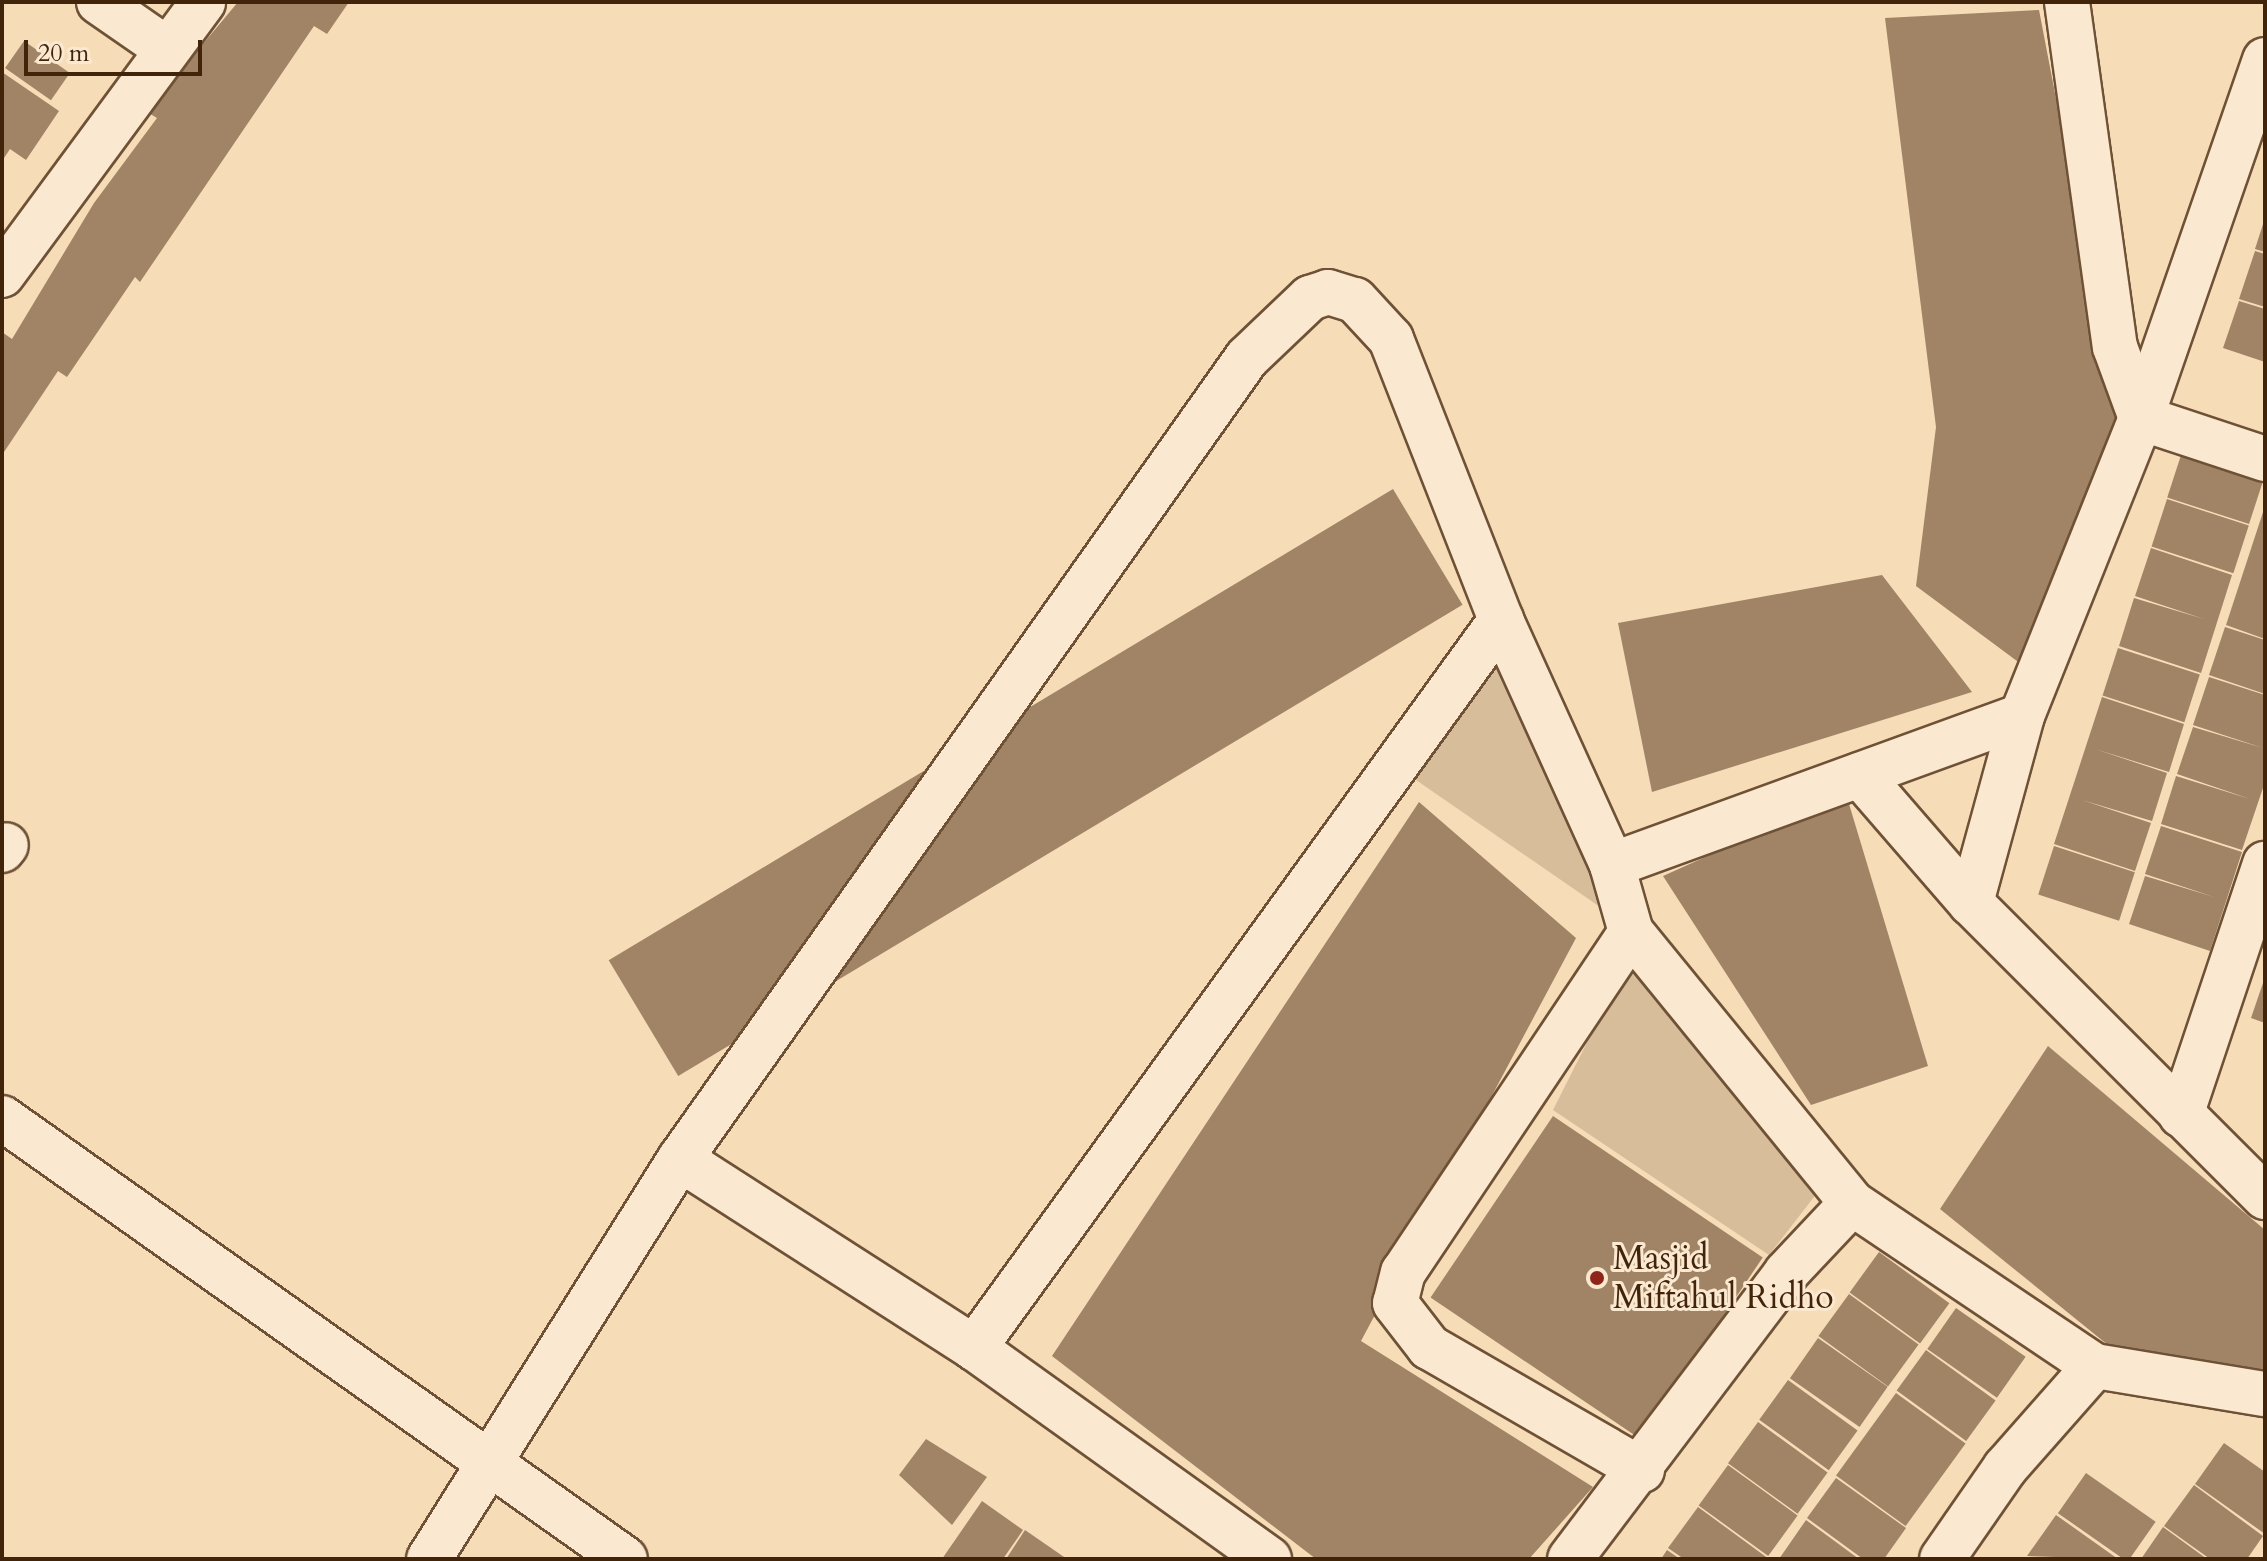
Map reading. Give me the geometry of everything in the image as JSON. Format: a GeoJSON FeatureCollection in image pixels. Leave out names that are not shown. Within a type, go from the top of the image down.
{"type":"FeatureCollection","features":[{"type":"Feature","properties":{"kind":"street"},"geometry":{"type":"LineString","coordinates":[[99,2],[167,49]]}},
{"type":"Feature","properties":{"kind":"street"},"geometry":{"type":"LineString","coordinates":[[2,275],[203,2]]}},
{"type":"Feature","properties":{"kind":"street"},"geometry":{"type":"LineString","coordinates":[[2067,2],[2115,347],[2141,418]]}},
{"type":"Feature","properties":{"kind":"street"},"geometry":{"type":"LineString","coordinates":[[1971,903],[2022,716],[2141,418],[2265,60]]}},
{"type":"Feature","properties":{"kind":"street"},"geometry":{"type":"LineString","coordinates":[[429,1559],[495,1463],[680,1159],[1247,358],[1310,298],[1328,292],[1355,300],[1391,339],[1501,620],[1612,865],[1631,932],[1852,1203],[2095,1366],[2265,1394]]}},
{"type":"Feature","properties":{"kind":"street"},"geometry":{"type":"LineString","coordinates":[[2141,418],[2265,459]]}},
{"type":"Feature","properties":{"kind":"street"},"geometry":{"type":"LineString","coordinates":[[974,1348],[1501,620]]}},
{"type":"Feature","properties":{"kind":"street"},"geometry":{"type":"LineString","coordinates":[[1612,865],[2022,716]]}},
{"type":"Feature","properties":{"kind":"street"},"geometry":{"type":"LineString","coordinates":[[1860,775],[1971,903],[2265,1197]]}},
{"type":"Feature","properties":{"kind":"street"},"geometry":{"type":"LineString","coordinates":[[2181,1115],[2265,864]]}},
{"type":"Feature","properties":{"kind":"street"},"geometry":{"type":"LineString","coordinates":[[1631,932],[1403,1272],[1395,1303],[1429,1347],[1642,1470]]}},
{"type":"Feature","properties":{"kind":"street"},"geometry":{"type":"LineString","coordinates":[[2,1118],[495,1463],[625,1559]]}},
{"type":"Feature","properties":{"kind":"street"},"geometry":{"type":"LineString","coordinates":[[680,1159],[974,1348],[1269,1559]]}},
{"type":"Feature","properties":{"kind":"street"},"geometry":{"type":"LineString","coordinates":[[1570,1559],[1642,1470],[1786,1273],[1852,1203]]}},
{"type":"Feature","properties":{"kind":"street"},"geometry":{"type":"LineString","coordinates":[[1942,1559],[2005,1468],[2095,1366]]}},
{"type":"Feature","properties":{"kind":"shaded area"},"geometry":{"type":"Polygon","coordinates":[[[1500,640],[1616,918],[1403,771],[1500,640]]]}},
{"type":"Feature","properties":{"kind":"shaded area"},"geometry":{"type":"Polygon","coordinates":[[[1628,961],[1824,1184],[1769,1255],[1553,1110],[1628,961]]]}},
{"type":"Feature","properties":{"kind":"building"},"geometry":{"type":"Polygon","coordinates":[[[238,2],[349,2],[327,34],[314,26],[140,282],[135,277],[67,377],[58,371],[2,455],[2,332],[12,339],[94,203],[157,118],[147,112],[183,60],[187,63],[238,2]]]}},
{"type":"Feature","properties":{"kind":"building"},"geometry":{"type":"Polygon","coordinates":[[[2039,10],[2117,416],[2025,667],[1916,586],[1936,427],[1885,18],[2039,10]]]}},
{"type":"Feature","properties":{"kind":"building"},"geometry":{"type":"Polygon","coordinates":[[[24,41],[70,73],[51,100],[5,68],[24,41]]]}},
{"type":"Feature","properties":{"kind":"building"},"geometry":{"type":"Polygon","coordinates":[[[2,72],[59,111],[26,160],[10,149],[2,161],[2,72]]]}},
{"type":"Feature","properties":{"kind":"building"},"geometry":{"type":"Polygon","coordinates":[[[2265,221],[2265,252],[2255,249],[2265,221]]]}},
{"type":"Feature","properties":{"kind":"building"},"geometry":{"type":"Polygon","coordinates":[[[2255,251],[2265,254],[2265,307],[2239,299],[2255,251]]]}},
{"type":"Feature","properties":{"kind":"building"},"geometry":{"type":"Polygon","coordinates":[[[2239,301],[2265,309],[2265,362],[2223,348],[2239,301]]]}},
{"type":"Feature","properties":{"kind":"building"},"geometry":{"type":"Polygon","coordinates":[[[2183,449],[2265,476],[2249,524],[2167,498],[2183,449]]]}},
{"type":"Feature","properties":{"kind":"building"},"geometry":{"type":"Polygon","coordinates":[[[1393,489],[1463,605],[678,1076],[609,960],[1393,489]]]}},
{"type":"Feature","properties":{"kind":"building"},"geometry":{"type":"Polygon","coordinates":[[[2167,499],[2249,526],[2233,573],[2152,547],[2167,499]]]}},
{"type":"Feature","properties":{"kind":"building"},"geometry":{"type":"Polygon","coordinates":[[[2265,506],[2265,639],[2226,625],[2265,506]]]}},
{"type":"Feature","properties":{"kind":"building"},"geometry":{"type":"Polygon","coordinates":[[[2151,548],[2232,575],[2201,673],[2119,646],[2134,598],[2204,619],[2135,596],[2151,548]]]}},
{"type":"Feature","properties":{"kind":"building"},"geometry":{"type":"Polygon","coordinates":[[[1882,575],[1972,692],[1652,792],[1618,623],[1882,575]]]}},
{"type":"Feature","properties":{"kind":"building"},"geometry":{"type":"Polygon","coordinates":[[[2225,627],[2265,640],[2265,694],[2209,675],[2225,627]]]}},
{"type":"Feature","properties":{"kind":"building"},"geometry":{"type":"Polygon","coordinates":[[[2118,648],[2200,675],[2184,722],[2103,696],[2118,648]]]}},
{"type":"Feature","properties":{"kind":"building"},"geometry":{"type":"Polygon","coordinates":[[[2209,677],[2265,695],[2265,782],[2242,850],[2161,824],[2176,776],[2250,799],[2177,774],[2193,727],[2263,748],[2193,725],[2209,677]]]}},
{"type":"Feature","properties":{"kind":"building"},"geometry":{"type":"Polygon","coordinates":[[[2102,697],[2184,724],[2169,772],[2095,749],[2167,773],[2152,821],[2082,800],[2151,823],[2135,871],[2054,844],[2102,697]]]}},
{"type":"Feature","properties":{"kind":"building"},"geometry":{"type":"Polygon","coordinates":[[[1846,794],[1928,1066],[1811,1105],[1663,876],[1846,794]]]}},
{"type":"Feature","properties":{"kind":"building"},"geometry":{"type":"Polygon","coordinates":[[[1419,802],[1576,938],[1361,1341],[1593,1487],[1529,1559],[1316,1559],[1052,1356],[1419,802]]]}},
{"type":"Feature","properties":{"kind":"building"},"geometry":{"type":"Polygon","coordinates":[[[2161,826],[2242,852],[2210,951],[2129,924],[2145,876],[2214,897],[2145,874],[2161,826]]]}},
{"type":"Feature","properties":{"kind":"building"},"geometry":{"type":"Polygon","coordinates":[[[2054,846],[2135,872],[2119,921],[2038,895],[2054,846]]]}},
{"type":"Feature","properties":{"kind":"building"},"geometry":{"type":"Polygon","coordinates":[[[2265,980],[2265,1023],[2251,1018],[2265,980]]]}},
{"type":"Feature","properties":{"kind":"building"},"geometry":{"type":"Polygon","coordinates":[[[2048,1046],[2265,1230],[2265,1370],[2124,1358],[1940,1209],[2048,1046]]]}},
{"type":"Feature","properties":{"kind":"building","name":"Masjid Miftahul Ridho"},"geometry":{"type":"Polygon","coordinates":[[[1553,1116],[1763,1257],[1640,1439],[1431,1298],[1553,1116]]]}},
{"type":"Feature","properties":{"kind":"building"},"geometry":{"type":"Polygon","coordinates":[[[1879,1252],[1949,1303],[1920,1344],[1850,1292],[1879,1252]]]}},
{"type":"Feature","properties":{"kind":"building"},"geometry":{"type":"Polygon","coordinates":[[[1849,1294],[1919,1345],[1888,1387],[1818,1336],[1849,1294]]]}},
{"type":"Feature","properties":{"kind":"building"},"geometry":{"type":"Polygon","coordinates":[[[1956,1308],[2026,1357],[1997,1398],[1927,1349],[1956,1308]]]}},
{"type":"Feature","properties":{"kind":"building"},"geometry":{"type":"Polygon","coordinates":[[[1818,1338],[1888,1387],[1860,1427],[1790,1378],[1818,1338]]]}},
{"type":"Feature","properties":{"kind":"building"},"geometry":{"type":"Polygon","coordinates":[[[1926,1350],[1996,1401],[1966,1441],[1897,1390],[1926,1350]]]}},
{"type":"Feature","properties":{"kind":"building"},"geometry":{"type":"Polygon","coordinates":[[[1788,1380],[1858,1431],[1829,1470],[1759,1420],[1788,1380]]]}},
{"type":"Feature","properties":{"kind":"building"},"geometry":{"type":"Polygon","coordinates":[[[1896,1393],[1966,1444],[1906,1526],[1836,1476],[1896,1393]]]}},
{"type":"Feature","properties":{"kind":"building"},"geometry":{"type":"Polygon","coordinates":[[[1758,1422],[1828,1473],[1798,1514],[1728,1463],[1758,1422]]]}},
{"type":"Feature","properties":{"kind":"building"},"geometry":{"type":"Polygon","coordinates":[[[926,1439],[987,1477],[952,1525],[899,1475],[926,1439]]]}},
{"type":"Feature","properties":{"kind":"building"},"geometry":{"type":"Polygon","coordinates":[[[2224,1443],[2265,1472],[2265,1534],[2195,1484],[2224,1443]]]}},
{"type":"Feature","properties":{"kind":"building"},"geometry":{"type":"Polygon","coordinates":[[[1728,1465],[1798,1516],[1768,1556],[1699,1505],[1728,1465]]]}},
{"type":"Feature","properties":{"kind":"building"},"geometry":{"type":"Polygon","coordinates":[[[2086,1473],[2156,1522],[2130,1559],[2123,1559],[2058,1513],[2086,1473]]]}},
{"type":"Feature","properties":{"kind":"building"},"geometry":{"type":"Polygon","coordinates":[[[1836,1478],[1906,1528],[1884,1559],[1863,1559],[1807,1518],[1836,1478]]]}},
{"type":"Feature","properties":{"kind":"building"},"geometry":{"type":"Polygon","coordinates":[[[2194,1485],[2263,1536],[2247,1559],[2210,1559],[2164,1526],[2194,1485]]]}},
{"type":"Feature","properties":{"kind":"building"},"geometry":{"type":"Polygon","coordinates":[[[982,1501],[1023,1530],[1003,1559],[942,1559],[982,1501]]]}},
{"type":"Feature","properties":{"kind":"building"},"geometry":{"type":"Polygon","coordinates":[[[1698,1507],[1769,1559],[1684,1559],[1668,1548],[1698,1507]]]}},
{"type":"Feature","properties":{"kind":"building"},"geometry":{"type":"Polygon","coordinates":[[[2056,1515],[2118,1559],[2027,1556],[2056,1515]]]}},
{"type":"Feature","properties":{"kind":"building"},"geometry":{"type":"Polygon","coordinates":[[[1806,1520],[1859,1559],[1779,1559],[1806,1520]]]}},
{"type":"Feature","properties":{"kind":"building"},"geometry":{"type":"Polygon","coordinates":[[[2163,1527],[2207,1559],[2141,1559],[2163,1527]]]}},
{"type":"Feature","properties":{"kind":"building"},"geometry":{"type":"Polygon","coordinates":[[[1025,1530],[1067,1559],[1006,1559],[1025,1530]]]}},
{"type":"Feature","properties":{"kind":"building"},"geometry":{"type":"Polygon","coordinates":[[[1667,1550],[1680,1559],[1661,1559],[1667,1550]]]}},
{"type":"Feature","properties":{"kind":"place","name":"Masjid Miftahul Ridho"},"geometry":{"type":"Point","coordinates":[1597,1278]}}]}
